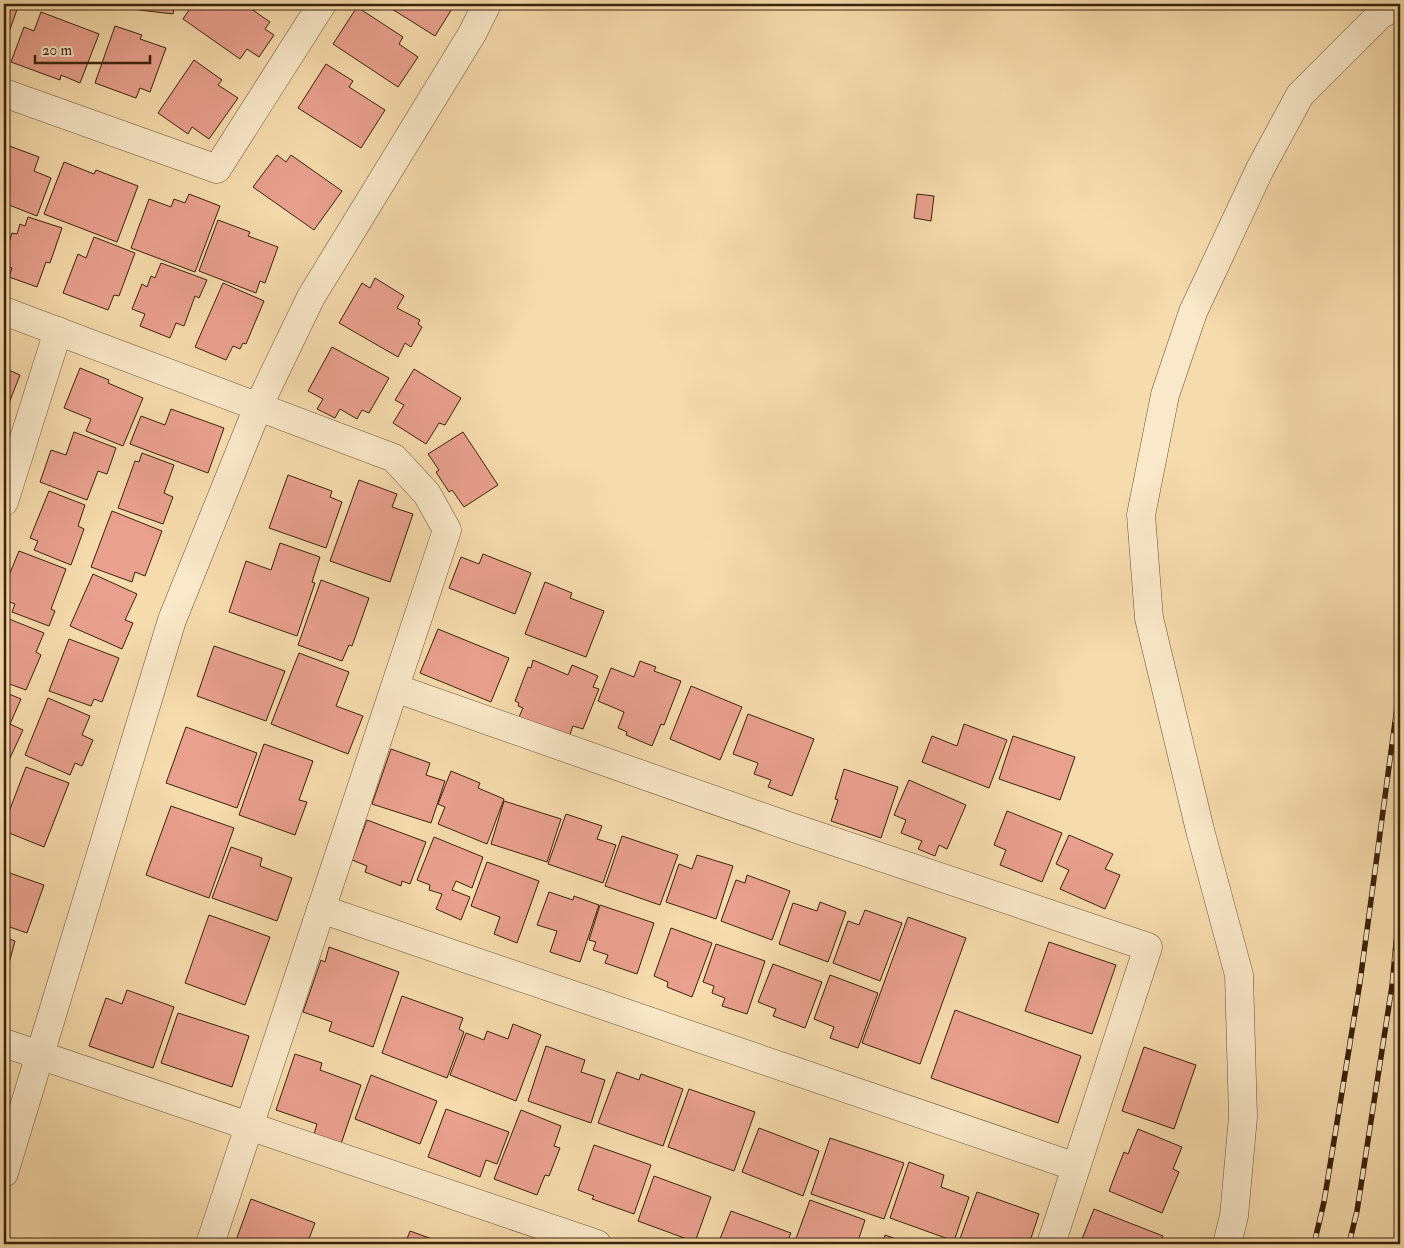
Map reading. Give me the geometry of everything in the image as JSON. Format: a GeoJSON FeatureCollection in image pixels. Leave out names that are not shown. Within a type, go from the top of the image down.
{"type":"FeatureCollection","features":[{"type":"Feature","properties":{"kind":"street"},"geometry":{"type":"LineString","coordinates":[[4,93],[217,168],[322,4]]}},
{"type":"Feature","properties":{"kind":"street"},"geometry":{"type":"LineString","coordinates":[[4,1173],[172,620],[258,407],[311,297],[472,34],[487,4]]}},
{"type":"Feature","properties":{"kind":"street"},"geometry":{"type":"LineString","coordinates":[[1227,1244],[1234,1216],[1243,1117],[1239,976],[1200,830],[1149,618],[1141,515],[1165,396],[1193,312],[1260,169],[1300,95],[1380,15],[1400,4]]}},
{"type":"Feature","properties":{"kind":"street"},"geometry":{"type":"LineString","coordinates":[[4,311],[394,458],[427,494],[446,530],[210,1244]]}},
{"type":"Feature","properties":{"kind":"street"},"geometry":{"type":"LineString","coordinates":[[4,502],[58,331]]}},
{"type":"Feature","properties":{"kind":"street"},"geometry":{"type":"LineString","coordinates":[[395,688],[791,827],[1148,947],[1051,1244]]}},
{"type":"Feature","properties":{"kind":"street"},"geometry":{"type":"LineString","coordinates":[[321,909],[1076,1167]]}},
{"type":"Feature","properties":{"kind":"street"},"geometry":{"type":"LineString","coordinates":[[4,1042],[597,1244]]}},
{"type":"Feature","properties":{"kind":"building"},"geometry":{"type":"Polygon","coordinates":[[[4,4],[19,4],[4,46],[4,4]]]}},
{"type":"Feature","properties":{"kind":"building"},"geometry":{"type":"Polygon","coordinates":[[[113,4],[134,4],[134,6],[113,4]]]}},
{"type":"Feature","properties":{"kind":"building"},"geometry":{"type":"Polygon","coordinates":[[[140,4],[175,4],[173,14],[139,10],[140,4]]]}},
{"type":"Feature","properties":{"kind":"building"},"geometry":{"type":"Polygon","coordinates":[[[193,4],[244,4],[270,22],[265,29],[274,35],[259,57],[247,49],[240,59],[183,19],[193,4]]]}},
{"type":"Feature","properties":{"kind":"building"},"geometry":{"type":"Polygon","coordinates":[[[282,4],[293,4],[289,9],[282,4]]]}},
{"type":"Feature","properties":{"kind":"building"},"geometry":{"type":"Polygon","coordinates":[[[384,4],[455,4],[435,36],[384,4]]]}},
{"type":"Feature","properties":{"kind":"building"},"geometry":{"type":"Polygon","coordinates":[[[357,7],[403,37],[399,44],[418,57],[398,87],[333,44],[357,7]]]}},
{"type":"Feature","properties":{"kind":"building"},"geometry":{"type":"Polygon","coordinates":[[[41,12],[99,34],[80,83],[61,75],[60,80],[11,62],[24,27],[34,31],[41,12]]]}},
{"type":"Feature","properties":{"kind":"building"},"geometry":{"type":"Polygon","coordinates":[[[115,26],[142,35],[140,39],[166,48],[150,92],[140,88],[136,98],[95,83],[115,26]]]}},
{"type":"Feature","properties":{"kind":"building"},"geometry":{"type":"Polygon","coordinates":[[[194,60],[222,80],[218,85],[238,98],[209,139],[192,127],[188,134],[158,113],[194,60]]]}},
{"type":"Feature","properties":{"kind":"building"},"geometry":{"type":"Polygon","coordinates":[[[326,64],[353,81],[349,87],[385,110],[361,148],[298,108],[326,64]]]}},
{"type":"Feature","properties":{"kind":"building"},"geometry":{"type":"Polygon","coordinates":[[[4,144],[39,157],[34,171],[51,178],[37,216],[4,203],[4,144]]]}},
{"type":"Feature","properties":{"kind":"building"},"geometry":{"type":"Polygon","coordinates":[[[277,155],[286,162],[291,155],[342,191],[314,230],[253,187],[277,155]]]}},
{"type":"Feature","properties":{"kind":"building"},"geometry":{"type":"Polygon","coordinates":[[[64,162],[94,174],[96,170],[138,186],[117,242],[44,214],[64,162]]]}},
{"type":"Feature","properties":{"kind":"building"},"geometry":{"type":"Polygon","coordinates":[[[189,194],[220,206],[195,272],[131,248],[149,199],[171,207],[174,199],[185,203],[189,194]]]}},
{"type":"Feature","properties":{"kind":"building"},"geometry":{"type":"Polygon","coordinates":[[[917,194],[934,196],[931,221],[914,218],[917,194]]]}},
{"type":"Feature","properties":{"kind":"building"},"geometry":{"type":"Polygon","coordinates":[[[28,217],[62,228],[50,263],[46,262],[37,287],[9,277],[12,268],[4,266],[4,257],[12,233],[17,234],[20,224],[25,226],[28,217]]]}},
{"type":"Feature","properties":{"kind":"building"},"geometry":{"type":"Polygon","coordinates":[[[218,220],[250,232],[248,236],[278,247],[265,283],[260,281],[256,293],[199,271],[218,220]]]}},
{"type":"Feature","properties":{"kind":"building"},"geometry":{"type":"Polygon","coordinates":[[[94,237],[135,253],[119,296],[114,295],[108,310],[63,293],[78,254],[86,258],[94,237]]]}},
{"type":"Feature","properties":{"kind":"building"},"geometry":{"type":"Polygon","coordinates":[[[161,263],[207,280],[199,298],[195,296],[184,326],[176,323],[170,338],[140,326],[145,314],[132,309],[142,284],[147,287],[151,276],[155,278],[161,263]]]}},
{"type":"Feature","properties":{"kind":"building"},"geometry":{"type":"Polygon","coordinates":[[[375,278],[404,296],[397,308],[420,320],[418,324],[422,327],[411,347],[405,343],[398,357],[339,323],[362,283],[370,288],[375,278]]]}},
{"type":"Feature","properties":{"kind":"building"},"geometry":{"type":"Polygon","coordinates":[[[223,283],[264,301],[246,344],[243,343],[240,349],[233,346],[226,360],[195,347],[223,283]]]}},
{"type":"Feature","properties":{"kind":"building"},"geometry":{"type":"Polygon","coordinates":[[[332,347],[389,378],[369,413],[362,410],[357,419],[340,409],[335,418],[317,409],[323,399],[308,391],[332,347]]]}},
{"type":"Feature","properties":{"kind":"building"},"geometry":{"type":"Polygon","coordinates":[[[4,368],[20,375],[4,416],[4,368]]]}},
{"type":"Feature","properties":{"kind":"building"},"geometry":{"type":"Polygon","coordinates":[[[80,368],[109,380],[108,383],[143,398],[123,446],[86,431],[91,419],[64,408],[80,368]]]}},
{"type":"Feature","properties":{"kind":"building"},"geometry":{"type":"Polygon","coordinates":[[[414,369],[461,398],[445,425],[439,423],[426,444],[393,423],[404,405],[395,400],[414,369]]]}},
{"type":"Feature","properties":{"kind":"building"},"geometry":{"type":"Polygon","coordinates":[[[171,409],[224,428],[208,473],[130,444],[141,416],[165,425],[171,409]]]}},
{"type":"Feature","properties":{"kind":"building"},"geometry":{"type":"Polygon","coordinates":[[[74,432],[116,448],[107,474],[98,471],[87,500],[40,482],[51,450],[66,455],[74,432]]]}},
{"type":"Feature","properties":{"kind":"building"},"geometry":{"type":"Polygon","coordinates":[[[463,432],[498,485],[464,507],[452,490],[449,492],[436,472],[439,470],[428,454],[463,432]]]}},
{"type":"Feature","properties":{"kind":"building"},"geometry":{"type":"Polygon","coordinates":[[[142,453],[174,465],[164,493],[173,497],[163,524],[118,508],[135,461],[139,462],[142,453]]]}},
{"type":"Feature","properties":{"kind":"building"},"geometry":{"type":"Polygon","coordinates":[[[288,475],[332,491],[330,497],[342,502],[326,548],[269,528],[288,475]]]}},
{"type":"Feature","properties":{"kind":"building"},"geometry":{"type":"Polygon","coordinates":[[[359,480],[397,494],[392,507],[413,514],[390,582],[330,561],[359,480]]]}},
{"type":"Feature","properties":{"kind":"building"},"geometry":{"type":"Polygon","coordinates":[[[49,491],[85,505],[78,526],[84,529],[71,565],[34,550],[38,541],[30,538],[49,491]]]}},
{"type":"Feature","properties":{"kind":"building"},"geometry":{"type":"Polygon","coordinates":[[[112,511],[162,531],[145,576],[135,572],[132,582],[91,567],[112,511]]]}},
{"type":"Feature","properties":{"kind":"building"},"geometry":{"type":"Polygon","coordinates":[[[280,543],[320,557],[312,582],[315,583],[297,636],[229,612],[246,561],[271,570],[280,543]]]}},
{"type":"Feature","properties":{"kind":"building"},"geometry":{"type":"Polygon","coordinates":[[[19,551],[66,569],[51,609],[55,611],[49,626],[12,612],[15,604],[4,600],[4,575],[5,572],[10,573],[19,551]]]}},
{"type":"Feature","properties":{"kind":"building"},"geometry":{"type":"Polygon","coordinates":[[[483,554],[531,573],[515,614],[449,588],[461,557],[479,564],[483,554]]]}},
{"type":"Feature","properties":{"kind":"building"},"geometry":{"type":"Polygon","coordinates":[[[93,574],[137,594],[125,620],[133,623],[122,649],[70,626],[93,574]]]}},
{"type":"Feature","properties":{"kind":"building"},"geometry":{"type":"Polygon","coordinates":[[[321,580],[369,598],[352,646],[349,645],[342,661],[298,645],[321,580]]]}},
{"type":"Feature","properties":{"kind":"building"},"geometry":{"type":"Polygon","coordinates":[[[545,582],[572,593],[570,598],[604,611],[586,657],[525,634],[545,582]]]}},
{"type":"Feature","properties":{"kind":"building"},"geometry":{"type":"Polygon","coordinates":[[[4,617],[44,633],[36,652],[41,655],[26,690],[4,682],[4,617]]]}},
{"type":"Feature","properties":{"kind":"building"},"geometry":{"type":"Polygon","coordinates":[[[438,629],[509,658],[491,702],[420,673],[438,629]]]}},
{"type":"Feature","properties":{"kind":"building"},"geometry":{"type":"Polygon","coordinates":[[[69,639],[119,658],[102,702],[94,699],[91,706],[49,691],[69,639]]]}},
{"type":"Feature","properties":{"kind":"building"},"geometry":{"type":"Polygon","coordinates":[[[214,646],[285,671],[266,721],[197,696],[214,646]]]}},
{"type":"Feature","properties":{"kind":"building"},"geometry":{"type":"Polygon","coordinates":[[[299,653],[349,672],[336,706],[363,716],[348,754],[271,724],[299,653]]]}},
{"type":"Feature","properties":{"kind":"building"},"geometry":{"type":"Polygon","coordinates":[[[533,660],[568,675],[572,665],[598,676],[593,687],[599,689],[583,729],[573,726],[569,737],[519,717],[523,708],[518,706],[519,703],[515,701],[528,667],[531,668],[533,660]]]}},
{"type":"Feature","properties":{"kind":"building"},"geometry":{"type":"Polygon","coordinates":[[[640,661],[656,667],[654,671],[681,681],[664,725],[661,724],[652,746],[626,735],[627,732],[618,728],[624,712],[598,701],[611,668],[634,677],[640,661]]]}},
{"type":"Feature","properties":{"kind":"building"},"geometry":{"type":"Polygon","coordinates":[[[691,686],[742,707],[720,760],[670,739],[691,686]]]}},
{"type":"Feature","properties":{"kind":"building"},"geometry":{"type":"Polygon","coordinates":[[[4,692],[21,699],[10,724],[23,730],[10,758],[4,755],[4,692]]]}},
{"type":"Feature","properties":{"kind":"building"},"geometry":{"type":"Polygon","coordinates":[[[48,698],[90,716],[82,735],[93,740],[82,766],[75,763],[70,775],[25,755],[48,698]]]}},
{"type":"Feature","properties":{"kind":"building"},"geometry":{"type":"Polygon","coordinates":[[[748,714],[814,739],[792,796],[768,787],[771,780],[754,774],[758,763],[733,754],[748,714]]]}},
{"type":"Feature","properties":{"kind":"building"},"geometry":{"type":"Polygon","coordinates":[[[964,724],[1007,740],[989,788],[922,762],[932,736],[957,746],[964,724]]]}},
{"type":"Feature","properties":{"kind":"building"},"geometry":{"type":"Polygon","coordinates":[[[186,727],[257,753],[237,808],[166,783],[186,727]]]}},
{"type":"Feature","properties":{"kind":"building"},"geometry":{"type":"Polygon","coordinates":[[[1013,736],[1075,757],[1060,800],[999,779],[1013,736]]]}},
{"type":"Feature","properties":{"kind":"building"},"geometry":{"type":"Polygon","coordinates":[[[264,744],[313,761],[299,800],[307,802],[295,835],[239,815],[264,744]]]}},
{"type":"Feature","properties":{"kind":"building"},"geometry":{"type":"Polygon","coordinates":[[[391,749],[430,763],[426,775],[445,781],[431,823],[372,804],[391,749]]]}},
{"type":"Feature","properties":{"kind":"building"},"geometry":{"type":"Polygon","coordinates":[[[26,767],[69,783],[44,847],[4,831],[4,825],[26,767]]]}},
{"type":"Feature","properties":{"kind":"building"},"geometry":{"type":"Polygon","coordinates":[[[844,769],[898,787],[881,838],[831,821],[838,800],[835,799],[844,769]]]}},
{"type":"Feature","properties":{"kind":"building"},"geometry":{"type":"Polygon","coordinates":[[[451,771],[480,783],[478,788],[504,799],[487,844],[438,824],[445,807],[438,804],[451,771]]]}},
{"type":"Feature","properties":{"kind":"building"},"geometry":{"type":"Polygon","coordinates":[[[909,780],[966,805],[947,849],[939,845],[935,856],[918,849],[922,841],[901,833],[906,820],[894,815],[909,780]]]}},
{"type":"Feature","properties":{"kind":"building"},"geometry":{"type":"Polygon","coordinates":[[[504,801],[561,819],[547,862],[491,844],[504,801]]]}},
{"type":"Feature","properties":{"kind":"building"},"geometry":{"type":"Polygon","coordinates":[[[171,806],[234,828],[209,898],[146,875],[171,806]]]}},
{"type":"Feature","properties":{"kind":"building"},"geometry":{"type":"Polygon","coordinates":[[[1007,811],[1062,833],[1042,882],[1000,865],[1006,850],[994,845],[1007,811]]]}},
{"type":"Feature","properties":{"kind":"building"},"geometry":{"type":"Polygon","coordinates":[[[566,814],[602,826],[597,839],[616,845],[603,883],[548,864],[566,814]]]}},
{"type":"Feature","properties":{"kind":"building"},"geometry":{"type":"Polygon","coordinates":[[[367,820],[426,842],[410,884],[402,881],[401,886],[365,872],[367,866],[352,860],[367,820]]]}},
{"type":"Feature","properties":{"kind":"building"},"geometry":{"type":"Polygon","coordinates":[[[1069,835],[1113,854],[1105,869],[1120,875],[1105,909],[1060,889],[1069,870],[1056,864],[1069,835]]]}},
{"type":"Feature","properties":{"kind":"building"},"geometry":{"type":"Polygon","coordinates":[[[622,836],[678,855],[660,905],[605,886],[622,836]]]}},
{"type":"Feature","properties":{"kind":"building"},"geometry":{"type":"Polygon","coordinates":[[[434,837],[483,857],[472,888],[456,881],[452,890],[470,897],[461,920],[436,909],[442,894],[429,890],[430,885],[417,880],[434,837]]]}},
{"type":"Feature","properties":{"kind":"building"},"geometry":{"type":"Polygon","coordinates":[[[231,847],[262,858],[260,866],[292,878],[277,921],[212,898],[231,847]]]}},
{"type":"Feature","properties":{"kind":"building"},"geometry":{"type":"Polygon","coordinates":[[[697,855],[733,866],[716,919],[666,902],[679,864],[692,869],[697,855]]]}},
{"type":"Feature","properties":{"kind":"building"},"geometry":{"type":"Polygon","coordinates":[[[487,862],[539,881],[517,943],[494,934],[500,917],[471,906],[487,862]]]}},
{"type":"Feature","properties":{"kind":"building"},"geometry":{"type":"Polygon","coordinates":[[[4,871],[44,885],[27,933],[4,925],[4,871]]]}},
{"type":"Feature","properties":{"kind":"building"},"geometry":{"type":"Polygon","coordinates":[[[747,875],[790,891],[772,940],[721,921],[736,880],[745,883],[747,875]]]}},
{"type":"Feature","properties":{"kind":"building"},"geometry":{"type":"Polygon","coordinates":[[[549,892],[573,900],[574,896],[599,905],[580,962],[550,952],[557,931],[537,925],[549,892]]]}},
{"type":"Feature","properties":{"kind":"building"},"geometry":{"type":"Polygon","coordinates":[[[820,902],[846,912],[828,962],[779,944],[793,903],[817,911],[820,902]]]}},
{"type":"Feature","properties":{"kind":"building"},"geometry":{"type":"Polygon","coordinates":[[[600,905],[654,923],[637,974],[605,963],[608,955],[593,950],[596,942],[589,940],[600,905]]]}},
{"type":"Feature","properties":{"kind":"building"},"geometry":{"type":"Polygon","coordinates":[[[865,910],[902,923],[880,981],[833,963],[848,921],[859,925],[865,910]]]}},
{"type":"Feature","properties":{"kind":"building"},"geometry":{"type":"Polygon","coordinates":[[[209,915],[270,937],[245,1005],[185,983],[209,915]]]}},
{"type":"Feature","properties":{"kind":"building"},"geometry":{"type":"Polygon","coordinates":[[[908,917],[966,938],[920,1064],[862,1043],[908,917]]]}},
{"type":"Feature","properties":{"kind":"building"},"geometry":{"type":"Polygon","coordinates":[[[671,928],[712,943],[692,997],[667,987],[668,982],[654,976],[671,928]]]}},
{"type":"Feature","properties":{"kind":"building"},"geometry":{"type":"Polygon","coordinates":[[[4,937],[15,941],[4,982],[4,937]]]}},
{"type":"Feature","properties":{"kind":"building"},"geometry":{"type":"Polygon","coordinates":[[[1049,942],[1116,965],[1092,1034],[1025,1011],[1049,942]]]}},
{"type":"Feature","properties":{"kind":"building"},"geometry":{"type":"Polygon","coordinates":[[[716,944],[765,961],[747,1014],[722,1006],[725,998],[712,993],[714,986],[703,982],[716,944]]]}},
{"type":"Feature","properties":{"kind":"building"},"geometry":{"type":"Polygon","coordinates":[[[329,947],[399,972],[373,1047],[329,1031],[332,1022],[303,1012],[321,960],[325,962],[329,947]]]}},
{"type":"Feature","properties":{"kind":"building"},"geometry":{"type":"Polygon","coordinates":[[[773,964],[822,982],[805,1028],[773,1016],[776,1009],[758,1002],[773,964]]]}},
{"type":"Feature","properties":{"kind":"building"},"geometry":{"type":"Polygon","coordinates":[[[830,975],[878,993],[858,1048],[830,1038],[834,1027],[814,1019],[830,975]]]}},
{"type":"Feature","properties":{"kind":"building"},"geometry":{"type":"Polygon","coordinates":[[[127,990],[174,1007],[153,1068],[89,1046],[106,998],[122,1004],[127,990]]]}},
{"type":"Feature","properties":{"kind":"building"},"geometry":{"type":"Polygon","coordinates":[[[402,996],[463,1018],[459,1029],[464,1032],[447,1078],[382,1053],[402,996]]]}},
{"type":"Feature","properties":{"kind":"building"},"geometry":{"type":"Polygon","coordinates":[[[955,1010],[1081,1056],[1058,1123],[931,1078],[955,1010]]]}},
{"type":"Feature","properties":{"kind":"building"},"geometry":{"type":"Polygon","coordinates":[[[178,1013],[249,1036],[232,1087],[161,1063],[178,1013]]]}},
{"type":"Feature","properties":{"kind":"building"},"geometry":{"type":"Polygon","coordinates":[[[513,1024],[541,1035],[516,1101],[450,1075],[466,1033],[484,1040],[487,1031],[508,1039],[513,1024]]]}},
{"type":"Feature","properties":{"kind":"building"},"geometry":{"type":"Polygon","coordinates":[[[546,1046],[585,1060],[581,1072],[605,1080],[591,1123],[528,1101],[546,1046]]]}},
{"type":"Feature","properties":{"kind":"building"},"geometry":{"type":"Polygon","coordinates":[[[1144,1047],[1196,1065],[1174,1129],[1122,1111],[1144,1047]]]}},
{"type":"Feature","properties":{"kind":"building"},"geometry":{"type":"Polygon","coordinates":[[[295,1054],[322,1063],[320,1070],[361,1085],[341,1144],[314,1134],[317,1124],[276,1110],[295,1054]]]}},
{"type":"Feature","properties":{"kind":"building"},"geometry":{"type":"Polygon","coordinates":[[[617,1072],[639,1080],[641,1074],[683,1089],[663,1146],[598,1123],[617,1072]]]}},
{"type":"Feature","properties":{"kind":"building"},"geometry":{"type":"Polygon","coordinates":[[[371,1075],[437,1101],[420,1144],[355,1119],[371,1075]]]}},
{"type":"Feature","properties":{"kind":"building"},"geometry":{"type":"Polygon","coordinates":[[[689,1089],[755,1112],[734,1171],[668,1147],[689,1089]]]}},
{"type":"Feature","properties":{"kind":"building"},"geometry":{"type":"Polygon","coordinates":[[[446,1109],[509,1132],[497,1164],[486,1160],[480,1177],[428,1157],[446,1109]]]}},
{"type":"Feature","properties":{"kind":"building"},"geometry":{"type":"Polygon","coordinates":[[[521,1110],[561,1126],[554,1146],[560,1148],[549,1176],[545,1175],[537,1195],[494,1179],[521,1110]]]}},
{"type":"Feature","properties":{"kind":"building"},"geometry":{"type":"Polygon","coordinates":[[[759,1128],[819,1151],[803,1196],[742,1172],[759,1128]]]}},
{"type":"Feature","properties":{"kind":"building"},"geometry":{"type":"Polygon","coordinates":[[[1138,1129],[1182,1147],[1173,1169],[1179,1172],[1162,1213],[1109,1191],[1124,1152],[1128,1154],[1138,1129]]]}},
{"type":"Feature","properties":{"kind":"building"},"geometry":{"type":"Polygon","coordinates":[[[830,1138],[904,1163],[884,1219],[811,1194],[830,1138]]]}},
{"type":"Feature","properties":{"kind":"building"},"geometry":{"type":"Polygon","coordinates":[[[594,1145],[651,1165],[634,1214],[592,1199],[594,1196],[578,1190],[594,1145]]]}},
{"type":"Feature","properties":{"kind":"building"},"geometry":{"type":"Polygon","coordinates":[[[909,1162],[944,1175],[941,1187],[969,1197],[954,1241],[890,1218],[909,1162]]]}},
{"type":"Feature","properties":{"kind":"building"},"geometry":{"type":"Polygon","coordinates":[[[654,1176],[711,1197],[695,1242],[638,1221],[654,1176]]]}},
{"type":"Feature","properties":{"kind":"building"},"geometry":{"type":"Polygon","coordinates":[[[977,1192],[1039,1214],[1029,1244],[958,1244],[977,1192]]]}},
{"type":"Feature","properties":{"kind":"building"},"geometry":{"type":"Polygon","coordinates":[[[251,1199],[315,1223],[307,1244],[235,1243],[251,1199]]]}},
{"type":"Feature","properties":{"kind":"building"},"geometry":{"type":"Polygon","coordinates":[[[810,1200],[865,1220],[857,1244],[794,1244],[810,1200]]]}},
{"type":"Feature","properties":{"kind":"building"},"geometry":{"type":"Polygon","coordinates":[[[1094,1209],[1163,1236],[1160,1244],[1080,1244],[1094,1209]]]}},
{"type":"Feature","properties":{"kind":"building"},"geometry":{"type":"Polygon","coordinates":[[[731,1211],[791,1233],[786,1244],[718,1244],[731,1211]]]}},
{"type":"Feature","properties":{"kind":"building"},"geometry":{"type":"Polygon","coordinates":[[[410,1231],[446,1244],[405,1244],[410,1231]]]}},
{"type":"Feature","properties":{"kind":"building"},"geometry":{"type":"Polygon","coordinates":[[[885,1235],[910,1244],[882,1244],[885,1235]]]}},
{"type":"Feature","properties":{"kind":"railway"},"geometry":{"type":"LineString","coordinates":[[1314,1244],[1324,1202],[1360,982],[1400,685]]}},
{"type":"Feature","properties":{"kind":"railway"},"geometry":{"type":"LineString","coordinates":[[1349,1244],[1357,1211],[1392,986],[1400,901]]}}]}
